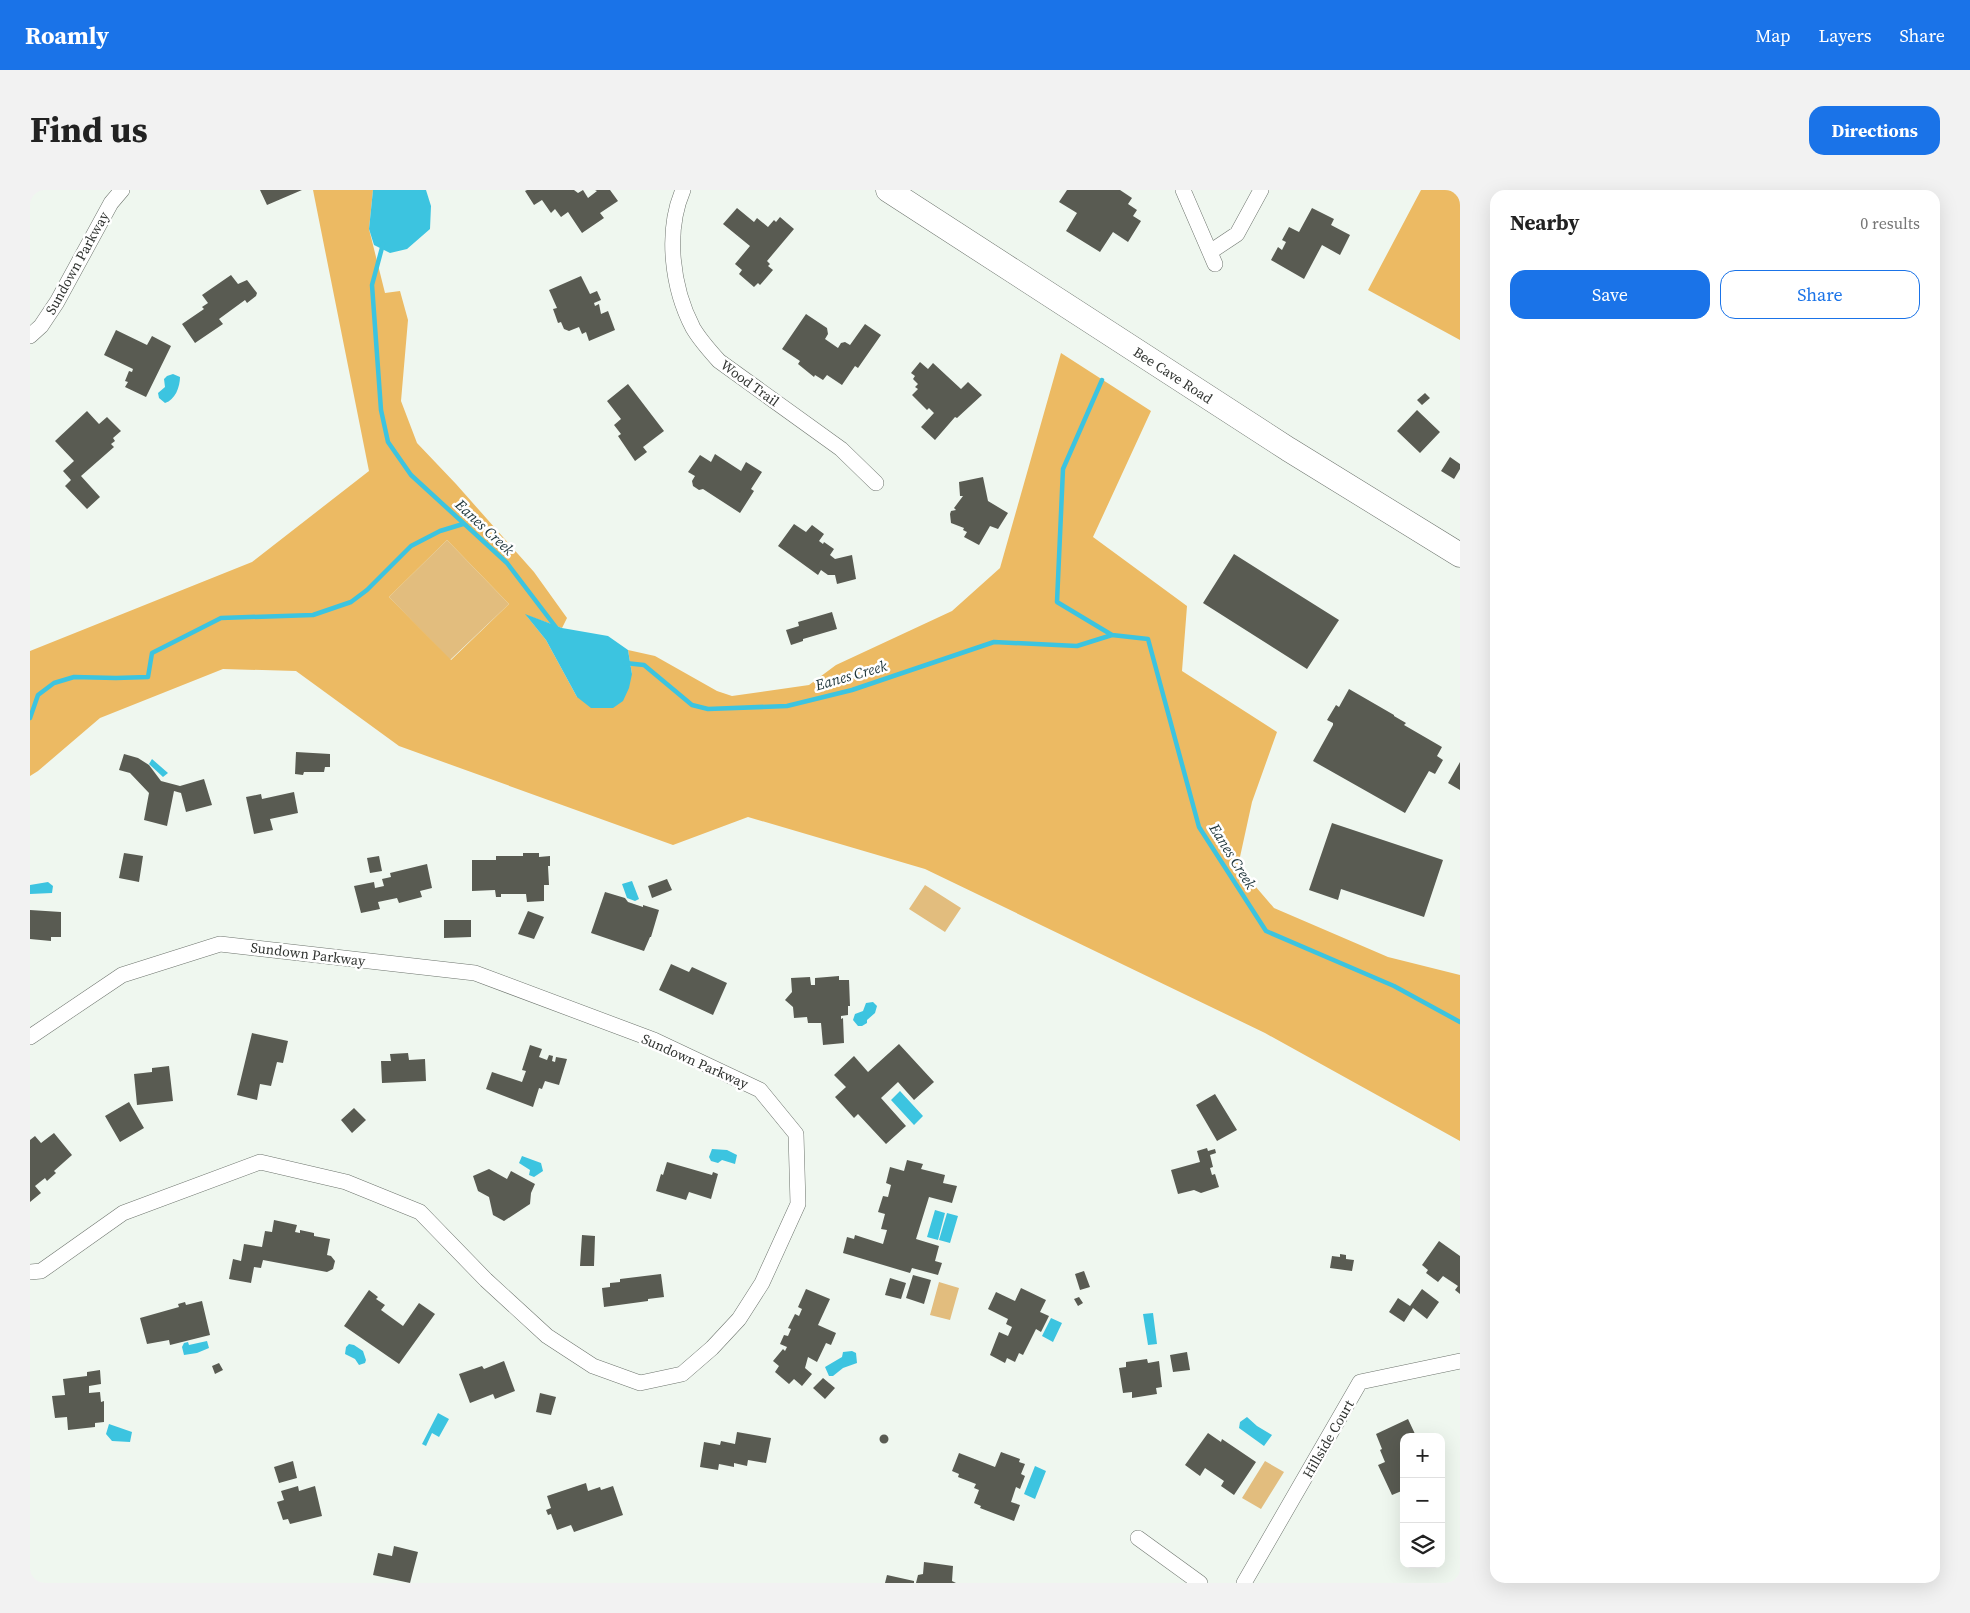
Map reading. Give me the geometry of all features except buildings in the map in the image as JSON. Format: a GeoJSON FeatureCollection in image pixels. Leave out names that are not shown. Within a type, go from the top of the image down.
{"type":"FeatureCollection","features":[{"type":"Feature","properties":{"kind":"main road","name":"Bee Cave Road"},"geometry":{"type":"LineString","coordinates":[[888,190],[1288,449],[1460,556]]}},
{"type":"Feature","properties":{"kind":"street","name":"Sundown Parkway"},"geometry":{"type":"LineString","coordinates":[[30,336],[41,326],[57,302],[111,203],[122,190]]}},
{"type":"Feature","properties":{"kind":"street","name":"Wood Trail"},"geometry":{"type":"LineString","coordinates":[[683,190],[676,213],[674,260],[679,291],[694,328],[704,345],[719,361],[841,449],[876,483]]}},
{"type":"Feature","properties":{"kind":"street"},"geometry":{"type":"LineString","coordinates":[[1183,190],[1213,258],[1237,234],[1261,190]]}},
{"type":"Feature","properties":{"kind":"street","name":"Sundown Parkway"},"geometry":{"type":"LineString","coordinates":[[30,1037],[122,975],[220,944],[475,973],[654,1040],[760,1090],[796,1134],[798,1204],[762,1284],[739,1319],[712,1348],[682,1374],[640,1383],[593,1366],[547,1336],[486,1280],[420,1212],[346,1182],[260,1162],[123,1213],[41,1271],[30,1272]]}},
{"type":"Feature","properties":{"kind":"street","name":"Hillside Court"},"geometry":{"type":"LineString","coordinates":[[1244,1583],[1360,1382],[1460,1361]]}},
{"type":"Feature","properties":{"kind":"street"},"geometry":{"type":"LineString","coordinates":[[1138,1538],[1200,1583]]}},
{"type":"Feature","properties":{"kind":"shaded area"},"geometry":{"type":"Polygon","coordinates":[[[313,190],[373,190],[369,229],[385,293],[400,291],[408,320],[401,401],[417,443],[534,572],[567,618],[562,628],[526,615],[546,640],[577,697],[632,674],[628,650],[655,656],[717,691],[732,696],[809,685],[836,665],[952,611],[1000,568],[1061,353],[1151,411],[1093,537],[1187,606],[1182,671],[1277,732],[1252,802],[1238,866],[1274,908],[1388,957],[1460,975],[1460,1141],[1265,1033],[925,869],[748,817],[673,845],[399,746],[296,671],[223,669],[100,718],[30,776],[30,651],[252,562],[369,471],[313,190]],[[447,540],[389,597],[451,660],[509,604],[447,540]]]}},
{"type":"Feature","properties":{"kind":"shaded area"},"geometry":{"type":"Polygon","coordinates":[[[1421,190],[1460,190],[1460,340],[1368,290],[1421,190]]]}},
{"type":"Feature","properties":{"kind":"shaded area"},"geometry":{"type":"Polygon","coordinates":[[[447,540],[509,604],[450,660],[389,597],[447,540]]]}},
{"type":"Feature","properties":{"kind":"shaded area"},"geometry":{"type":"Polygon","coordinates":[[[925,885],[961,908],[945,932],[909,909],[925,885]]]}},
{"type":"Feature","properties":{"kind":"shaded area"},"geometry":{"type":"Polygon","coordinates":[[[939,1282],[959,1288],[950,1320],[930,1315],[939,1282]]]}},
{"type":"Feature","properties":{"kind":"shaded area"},"geometry":{"type":"Polygon","coordinates":[[[1265,1461],[1284,1472],[1261,1509],[1242,1498],[1265,1461]]]}},
{"type":"Feature","properties":{"kind":"water"},"geometry":{"type":"Polygon","coordinates":[[[373,190],[426,190],[431,206],[430,229],[407,249],[390,253],[374,245],[369,229],[373,190]]]}},
{"type":"Feature","properties":{"kind":"water"},"geometry":{"type":"Polygon","coordinates":[[[173,374],[180,377],[179,385],[172,399],[165,403],[159,398],[158,393],[165,387],[164,379],[173,374]]]}},
{"type":"Feature","properties":{"kind":"water"},"geometry":{"type":"Polygon","coordinates":[[[525,614],[562,628],[608,636],[628,650],[632,674],[629,688],[623,701],[613,708],[591,708],[577,697],[546,640],[525,614]]]}},
{"type":"Feature","properties":{"kind":"water"},"geometry":{"type":"Polygon","coordinates":[[[152,759],[168,773],[163,777],[149,764],[152,759]]]}},
{"type":"Feature","properties":{"kind":"water"},"geometry":{"type":"Polygon","coordinates":[[[632,881],[639,899],[635,901],[627,898],[622,884],[632,881]]]}},
{"type":"Feature","properties":{"kind":"water"},"geometry":{"type":"Polygon","coordinates":[[[48,882],[53,886],[52,893],[30,894],[30,885],[48,882]]]}},
{"type":"Feature","properties":{"kind":"water"},"geometry":{"type":"Polygon","coordinates":[[[873,1002],[877,1006],[875,1013],[867,1020],[867,1023],[858,1026],[853,1020],[855,1014],[863,1011],[866,1003],[873,1002]]]}},
{"type":"Feature","properties":{"kind":"water"},"geometry":{"type":"Polygon","coordinates":[[[900,1091],[923,1116],[914,1125],[891,1100],[900,1091]]]}},
{"type":"Feature","properties":{"kind":"water"},"geometry":{"type":"Polygon","coordinates":[[[712,1149],[727,1150],[737,1155],[735,1164],[722,1160],[718,1163],[711,1161],[709,1157],[712,1149]]]}},
{"type":"Feature","properties":{"kind":"water"},"geometry":{"type":"Polygon","coordinates":[[[522,1156],[541,1163],[543,1171],[534,1177],[529,1175],[530,1170],[519,1163],[522,1156]]]}},
{"type":"Feature","properties":{"kind":"water"},"geometry":{"type":"Polygon","coordinates":[[[935,1210],[945,1213],[938,1240],[927,1237],[935,1210]]]}},
{"type":"Feature","properties":{"kind":"water"},"geometry":{"type":"Polygon","coordinates":[[[947,1213],[958,1216],[950,1243],[939,1240],[947,1213]]]}},
{"type":"Feature","properties":{"kind":"water"},"geometry":{"type":"Polygon","coordinates":[[[1153,1313],[1157,1344],[1148,1345],[1143,1314],[1153,1313]]]}},
{"type":"Feature","properties":{"kind":"water"},"geometry":{"type":"Polygon","coordinates":[[[1051,1318],[1062,1323],[1053,1342],[1042,1336],[1051,1318]]]}},
{"type":"Feature","properties":{"kind":"water"},"geometry":{"type":"Polygon","coordinates":[[[207,1341],[209,1348],[197,1353],[184,1355],[182,1347],[184,1343],[188,1342],[189,1345],[207,1341]]]}},
{"type":"Feature","properties":{"kind":"water"},"geometry":{"type":"Polygon","coordinates":[[[349,1344],[363,1351],[365,1363],[359,1365],[355,1359],[345,1354],[346,1347],[349,1344]]]}},
{"type":"Feature","properties":{"kind":"water"},"geometry":{"type":"Polygon","coordinates":[[[852,1351],[856,1353],[857,1363],[843,1368],[833,1376],[829,1376],[825,1367],[842,1357],[843,1352],[852,1351]]]}},
{"type":"Feature","properties":{"kind":"water"},"geometry":{"type":"Polygon","coordinates":[[[438,1413],[449,1419],[439,1437],[432,1433],[426,1446],[422,1444],[438,1413]]]}},
{"type":"Feature","properties":{"kind":"water"},"geometry":{"type":"Polygon","coordinates":[[[1247,1417],[1272,1435],[1264,1446],[1239,1428],[1240,1422],[1247,1417]]]}},
{"type":"Feature","properties":{"kind":"water"},"geometry":{"type":"Polygon","coordinates":[[[109,1424],[132,1432],[130,1442],[112,1441],[106,1434],[109,1424]]]}},
{"type":"Feature","properties":{"kind":"water"},"geometry":{"type":"Polygon","coordinates":[[[1035,1466],[1046,1471],[1035,1499],[1024,1494],[1035,1466]]]}},
{"type":"Feature","properties":{"kind":"waterway","name":"Eanes Creek"},"geometry":{"type":"LineString","coordinates":[[383,244],[372,285],[381,410],[388,442],[411,475],[507,563],[558,630]]}},
{"type":"Feature","properties":{"kind":"waterway"},"geometry":{"type":"LineString","coordinates":[[1102,380],[1063,469],[1057,602],[1112,635]]}},
{"type":"Feature","properties":{"kind":"waterway"},"geometry":{"type":"LineString","coordinates":[[30,718],[38,695],[54,683],[74,677],[148,677],[152,653],[221,618],[313,615],[351,602],[367,590],[411,546],[440,531],[463,524]]}},
{"type":"Feature","properties":{"kind":"waterway","name":"Eanes Creek"},"geometry":{"type":"LineString","coordinates":[[625,663],[644,665],[692,705],[708,709],[787,706],[852,690],[994,642],[1077,646],[1112,635],[1148,639],[1199,827],[1266,931],[1394,986],[1460,1022]]}}]}
